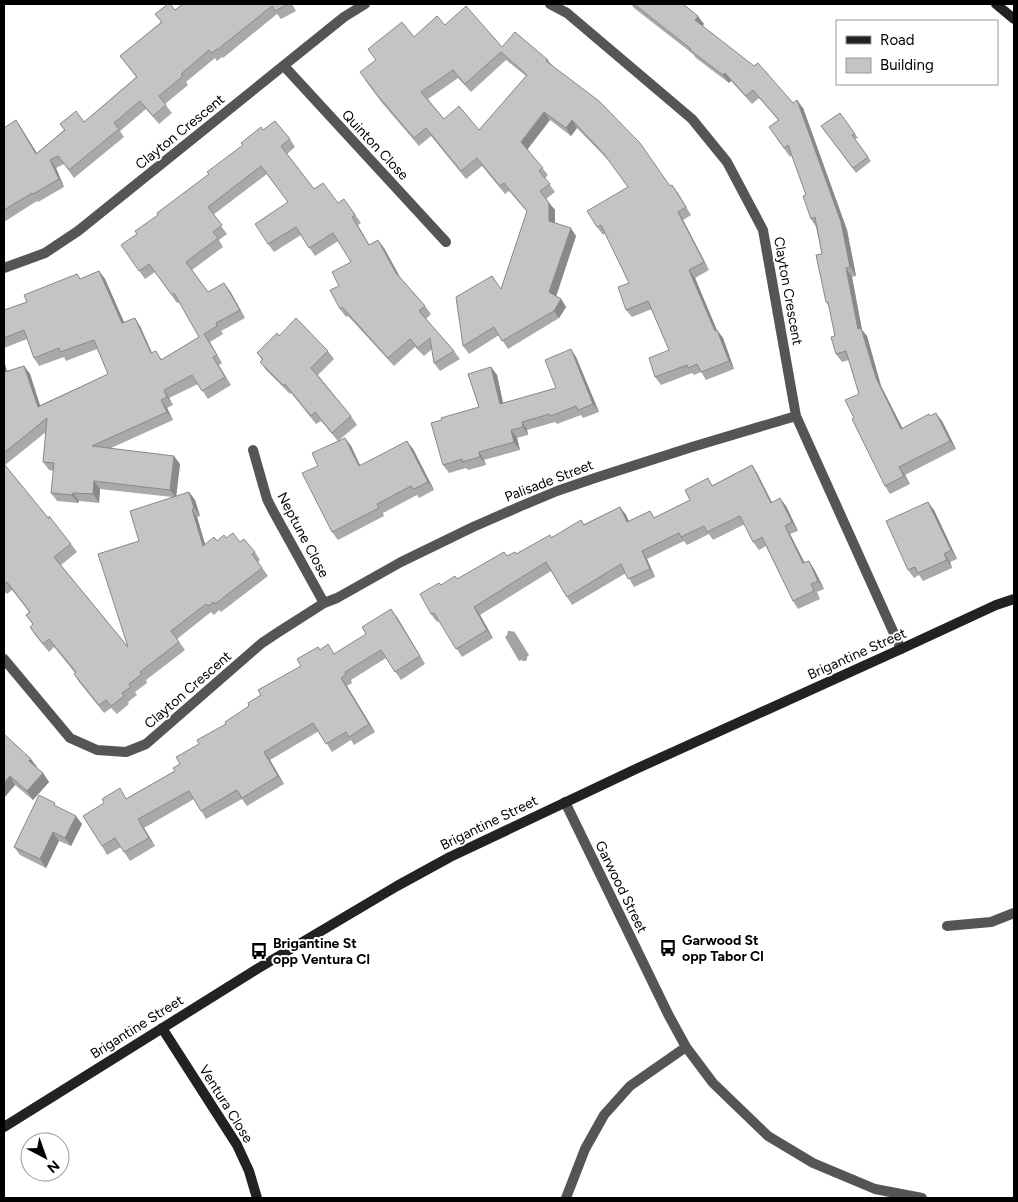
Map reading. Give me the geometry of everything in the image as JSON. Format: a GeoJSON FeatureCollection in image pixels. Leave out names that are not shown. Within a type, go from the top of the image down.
{"type":"FeatureCollection","features":[{"type":"Feature","properties":{"kind":"street","name":"Clayton Crescent"},"geometry":{"type":"LineString","coordinates":[[4,268],[45,253],[78,231],[344,17],[365,4]]}},
{"type":"Feature","properties":{"kind":"street","name":"Clayton Crescent"},"geometry":{"type":"LineString","coordinates":[[550,4],[567,13],[692,119],[727,162],[763,230],[796,416],[901,649]]}},
{"type":"Feature","properties":{"kind":"street"},"geometry":{"type":"LineString","coordinates":[[996,4],[1014,19]]}},
{"type":"Feature","properties":{"kind":"street","name":"Quinton Close"},"geometry":{"type":"LineString","coordinates":[[284,66],[446,242]]}},
{"type":"Feature","properties":{"kind":"street","name":"Palisade Street"},"geometry":{"type":"LineString","coordinates":[[324,603],[337,598],[401,562],[473,527],[557,491],[796,416]]}},
{"type":"Feature","properties":{"kind":"street","name":"Neptune Close"},"geometry":{"type":"LineString","coordinates":[[253,450],[267,499],[324,603]]}},
{"type":"Feature","properties":{"kind":"street","name":"Brigantine Street"},"geometry":{"type":"LineString","coordinates":[[4,1127],[257,969],[397,886],[450,857],[638,768],[996,605],[1014,599]]}},
{"type":"Feature","properties":{"kind":"street","name":"Clayton Crescent"},"geometry":{"type":"LineString","coordinates":[[4,659],[70,738],[97,750],[126,752],[146,744],[262,643],[324,603]]}},
{"type":"Feature","properties":{"kind":"street","name":"Garwood Street"},"geometry":{"type":"LineString","coordinates":[[565,802],[668,1014],[686,1047],[714,1083],[768,1136],[813,1164],[874,1189],[922,1198]]}},
{"type":"Feature","properties":{"kind":"street"},"geometry":{"type":"LineString","coordinates":[[948,926],[992,922],[1014,913]]}},
{"type":"Feature","properties":{"kind":"street","name":"Ventura Close"},"geometry":{"type":"LineString","coordinates":[[162,1028],[237,1145],[250,1171],[257,1198]]}},
{"type":"Feature","properties":{"kind":"street"},"geometry":{"type":"LineString","coordinates":[[566,1198],[585,1149],[604,1115],[630,1086],[686,1047]]}},
{"type":"Feature","properties":{"kind":"shaded area"},"geometry":{"type":"Polygon","coordinates":[[[508,631],[514,631],[529,655],[526,661],[519,661],[505,637],[508,631]]]}},
{"type":"Feature","properties":{"kind":"building"},"geometry":{"type":"Polygon","coordinates":[[[168,4],[175,10],[183,4],[288,4],[275,11],[272,6],[217,50],[212,53],[209,50],[181,74],[183,76],[159,96],[166,105],[153,116],[140,101],[114,123],[119,129],[69,170],[58,156],[50,160],[59,179],[4,210],[4,128],[16,120],[36,154],[65,130],[60,124],[76,111],[84,122],[137,77],[120,56],[162,22],[155,14],[168,4]]]}},
{"type":"Feature","properties":{"kind":"building"},"geometry":{"type":"Polygon","coordinates":[[[634,4],[683,4],[698,16],[695,20],[754,66],[758,63],[793,103],[797,100],[841,222],[850,267],[846,268],[858,329],[861,328],[876,378],[901,429],[929,414],[930,416],[936,413],[950,441],[899,467],[904,476],[885,486],[852,419],[854,418],[845,400],[859,394],[846,351],[836,354],[831,337],[835,336],[816,255],[822,254],[815,217],[811,219],[803,196],[806,195],[788,145],[784,148],[769,127],[779,120],[753,90],[746,96],[725,73],[723,75],[690,50],[634,4]]]}},
{"type":"Feature","properties":{"kind":"building"},"geometry":{"type":"Polygon","coordinates":[[[466,6],[502,47],[515,32],[548,60],[546,61],[599,101],[640,143],[686,207],[678,212],[704,262],[689,270],[729,361],[701,372],[697,364],[688,368],[687,365],[655,377],[649,358],[669,350],[648,301],[626,310],[618,287],[629,283],[601,225],[597,227],[587,211],[628,187],[604,154],[572,120],[566,128],[544,112],[521,142],[543,168],[539,171],[550,184],[540,191],[549,203],[549,221],[571,228],[549,292],[561,299],[554,311],[502,341],[494,327],[463,346],[456,297],[492,276],[501,289],[527,211],[504,183],[500,186],[477,158],[461,171],[426,128],[414,138],[360,72],[376,60],[368,49],[402,22],[414,37],[437,16],[445,25],[466,6]],[[501,52],[465,84],[453,70],[421,92],[444,119],[459,106],[479,130],[527,75],[501,52]]]}},
{"type":"Feature","properties":{"kind":"building"},"geometry":{"type":"Polygon","coordinates":[[[840,113],[855,134],[852,135],[868,157],[853,168],[821,126],[840,113]]]}},
{"type":"Feature","properties":{"kind":"building"},"geometry":{"type":"Polygon","coordinates":[[[275,121],[290,139],[281,146],[314,189],[323,183],[338,203],[344,199],[355,215],[352,217],[369,245],[378,240],[396,273],[425,306],[419,311],[454,351],[434,363],[430,338],[418,348],[410,339],[388,358],[342,307],[340,309],[330,290],[339,286],[332,272],[351,262],[333,233],[309,248],[296,227],[268,244],[255,224],[288,202],[261,166],[208,207],[222,225],[213,232],[218,238],[186,262],[208,292],[224,283],[240,310],[216,323],[217,326],[204,334],[217,355],[213,357],[225,377],[202,391],[192,375],[164,390],[167,397],[161,400],[167,412],[92,446],[174,456],[170,490],[94,481],[93,494],[51,493],[54,463],[43,462],[47,418],[4,453],[4,370],[5,372],[24,366],[38,407],[108,374],[94,340],[60,352],[59,348],[34,358],[24,330],[4,338],[4,310],[27,302],[24,295],[77,274],[80,279],[99,271],[122,323],[135,318],[151,353],[156,351],[161,360],[199,337],[174,293],[172,295],[149,264],[139,271],[121,245],[137,234],[135,231],[158,215],[157,213],[209,174],[207,172],[243,145],[241,143],[261,127],[263,130],[275,121]]]}},
{"type":"Feature","properties":{"kind":"building"},"geometry":{"type":"Polygon","coordinates":[[[296,318],[328,351],[311,368],[351,416],[332,433],[315,412],[311,416],[285,384],[284,386],[260,362],[263,359],[257,353],[277,333],[279,336],[296,318]]]}},
{"type":"Feature","properties":{"kind":"building"},"geometry":{"type":"Polygon","coordinates":[[[571,349],[593,404],[578,410],[576,406],[551,416],[550,414],[522,422],[523,427],[511,430],[514,442],[479,452],[480,457],[462,462],[462,459],[443,465],[431,423],[442,420],[441,418],[479,407],[468,374],[491,367],[500,404],[556,388],[545,360],[571,349]]]}},
{"type":"Feature","properties":{"kind":"building"},"geometry":{"type":"Polygon","coordinates":[[[345,438],[359,466],[407,441],[428,482],[414,489],[411,486],[377,504],[379,508],[332,532],[302,473],[318,466],[312,453],[345,438]]]}},
{"type":"Feature","properties":{"kind":"building"},"geometry":{"type":"Polygon","coordinates":[[[4,464],[71,544],[54,557],[128,647],[98,554],[139,541],[130,511],[189,492],[203,546],[214,537],[217,541],[224,535],[226,538],[233,533],[240,542],[244,539],[255,552],[252,554],[262,568],[215,604],[214,602],[208,606],[206,604],[171,631],[179,642],[140,672],[142,674],[129,684],[131,687],[122,693],[124,696],[111,706],[106,700],[99,705],[74,674],[76,672],[49,639],[43,644],[30,627],[33,624],[26,615],[30,612],[7,582],[4,584],[4,464]]]}},
{"type":"Feature","properties":{"kind":"building"},"geometry":{"type":"Polygon","coordinates":[[[752,465],[771,503],[780,498],[792,522],[785,526],[803,563],[809,561],[818,581],[811,584],[814,591],[793,601],[762,537],[753,542],[740,516],[707,532],[704,526],[681,537],[679,533],[642,551],[650,569],[628,579],[621,564],[567,597],[546,562],[474,607],[487,630],[456,649],[434,613],[431,614],[420,594],[439,583],[441,585],[455,576],[457,579],[504,552],[507,556],[515,552],[516,554],[550,535],[551,538],[581,520],[584,525],[620,507],[627,522],[650,511],[654,518],[690,500],[685,490],[708,478],[712,486],[752,465]]]}},
{"type":"Feature","properties":{"kind":"building"},"geometry":{"type":"Polygon","coordinates":[[[928,502],[951,550],[944,554],[947,560],[918,573],[915,567],[908,570],[886,521],[928,502]]]}},
{"type":"Feature","properties":{"kind":"building"},"geometry":{"type":"Polygon","coordinates":[[[391,609],[420,656],[395,672],[381,650],[345,672],[346,674],[341,678],[369,724],[349,737],[346,732],[326,744],[313,723],[264,752],[278,776],[242,798],[237,790],[201,811],[189,791],[138,819],[149,838],[124,852],[115,838],[102,846],[83,816],[104,803],[102,799],[120,788],[126,799],[175,771],[173,768],[180,764],[176,757],[199,744],[197,740],[226,724],[225,722],[249,706],[248,703],[261,695],[258,690],[301,666],[297,659],[318,647],[320,650],[328,644],[334,654],[366,634],[362,627],[391,609]]]}},
{"type":"Feature","properties":{"kind":"building"},"geometry":{"type":"Polygon","coordinates":[[[4,734],[43,773],[27,791],[10,776],[4,783],[4,734]]]}},
{"type":"Feature","properties":{"kind":"building"},"geometry":{"type":"Polygon","coordinates":[[[39,795],[76,816],[65,838],[53,832],[40,859],[14,847],[39,795]]]}},
{"type":"Feature","properties":{"kind":"place","name":"Garwood St opp Tabor Cl"},"geometry":{"type":"Point","coordinates":[668,948]}},
{"type":"Feature","properties":{"kind":"place","name":"Brigantine St opp Ventura Cl"},"geometry":{"type":"Point","coordinates":[259,951]}}]}
